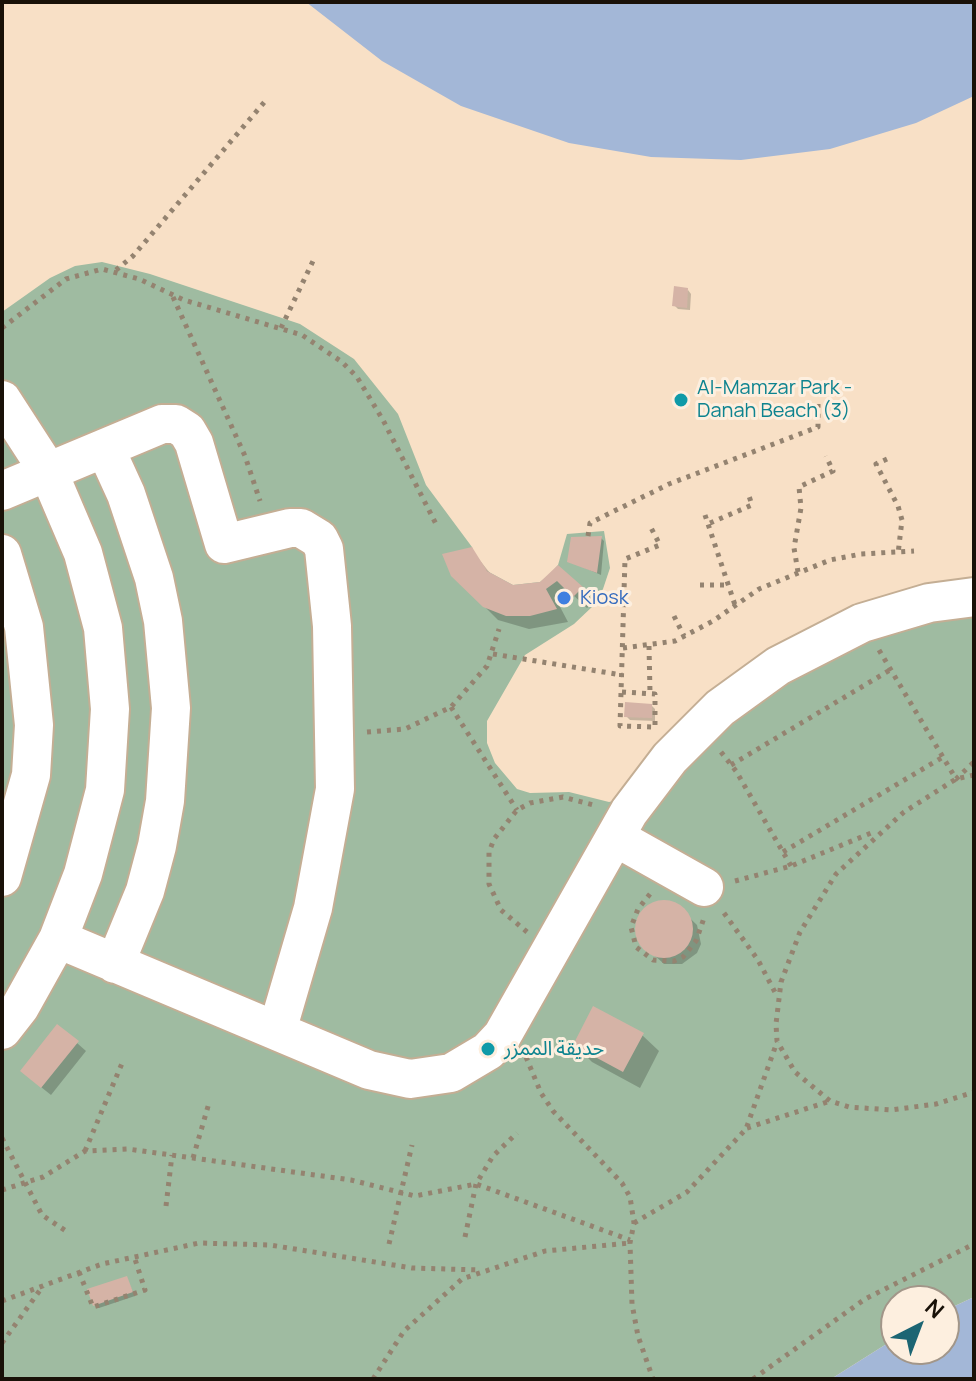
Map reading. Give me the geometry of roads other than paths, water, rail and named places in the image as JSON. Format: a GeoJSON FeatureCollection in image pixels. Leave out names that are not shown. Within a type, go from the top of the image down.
{"type":"FeatureCollection","features":[{"type":"Feature","properties":{"kind":"lane"},"geometry":{"type":"LineString","coordinates":[[2,400],[48,471],[83,553],[99,613],[110,709],[105,790],[83,874],[58,939],[20,1007],[2,1030]]}},
{"type":"Feature","properties":{"kind":"lane"},"geometry":{"type":"LineString","coordinates":[[2,491],[162,424],[176,424],[187,431],[194,443],[224,544],[301,528],[319,539],[324,549],[336,733],[335,789],[326,848],[277,1031]]}},
{"type":"Feature","properties":{"kind":"lane"},"geometry":{"type":"LineString","coordinates":[[105,448],[132,508],[154,578],[165,635],[171,708],[165,801],[157,846],[145,891],[115,964]]}},
{"type":"Feature","properties":{"kind":"lane"},"geometry":{"type":"LineString","coordinates":[[2,554],[24,627],[34,725],[31,775],[2,877]]}},
{"type":"Feature","properties":{"kind":"lane"},"geometry":{"type":"LineString","coordinates":[[58,939],[389,1076],[431,1078],[471,1064],[502,1036],[645,788],[696,730],[778,666],[862,623],[929,603],[974,597]]}},
{"type":"Feature","properties":{"kind":"lane"},"geometry":{"type":"LineString","coordinates":[[615,837],[696,884]]}},
{"type":"Feature","properties":{"kind":"water"},"geometry":{"type":"Polygon","coordinates":[[[306,2],[974,2],[974,96],[916,123],[830,149],[741,160],[651,157],[569,143],[461,106],[382,61],[306,2]]]}},
{"type":"Feature","properties":{"kind":"water"},"geometry":{"type":"Polygon","coordinates":[[[974,1297],[974,1379],[831,1379],[880,1348],[880,1365],[960,1365],[960,1304],[974,1297]]]}},
{"type":"Feature","properties":{"kind":"place","name":"Al-Mamzar Park - Danah Beach (3)"},"geometry":{"type":"Point","coordinates":[681,400]}},
{"type":"Feature","properties":{"kind":"place","name":"Kiosk"},"geometry":{"type":"Point","coordinates":[564,598]}},
{"type":"Feature","properties":{"kind":"place","name":"حديقة الممزر"},"geometry":{"type":"Point","coordinates":[488,1049]}}]}
